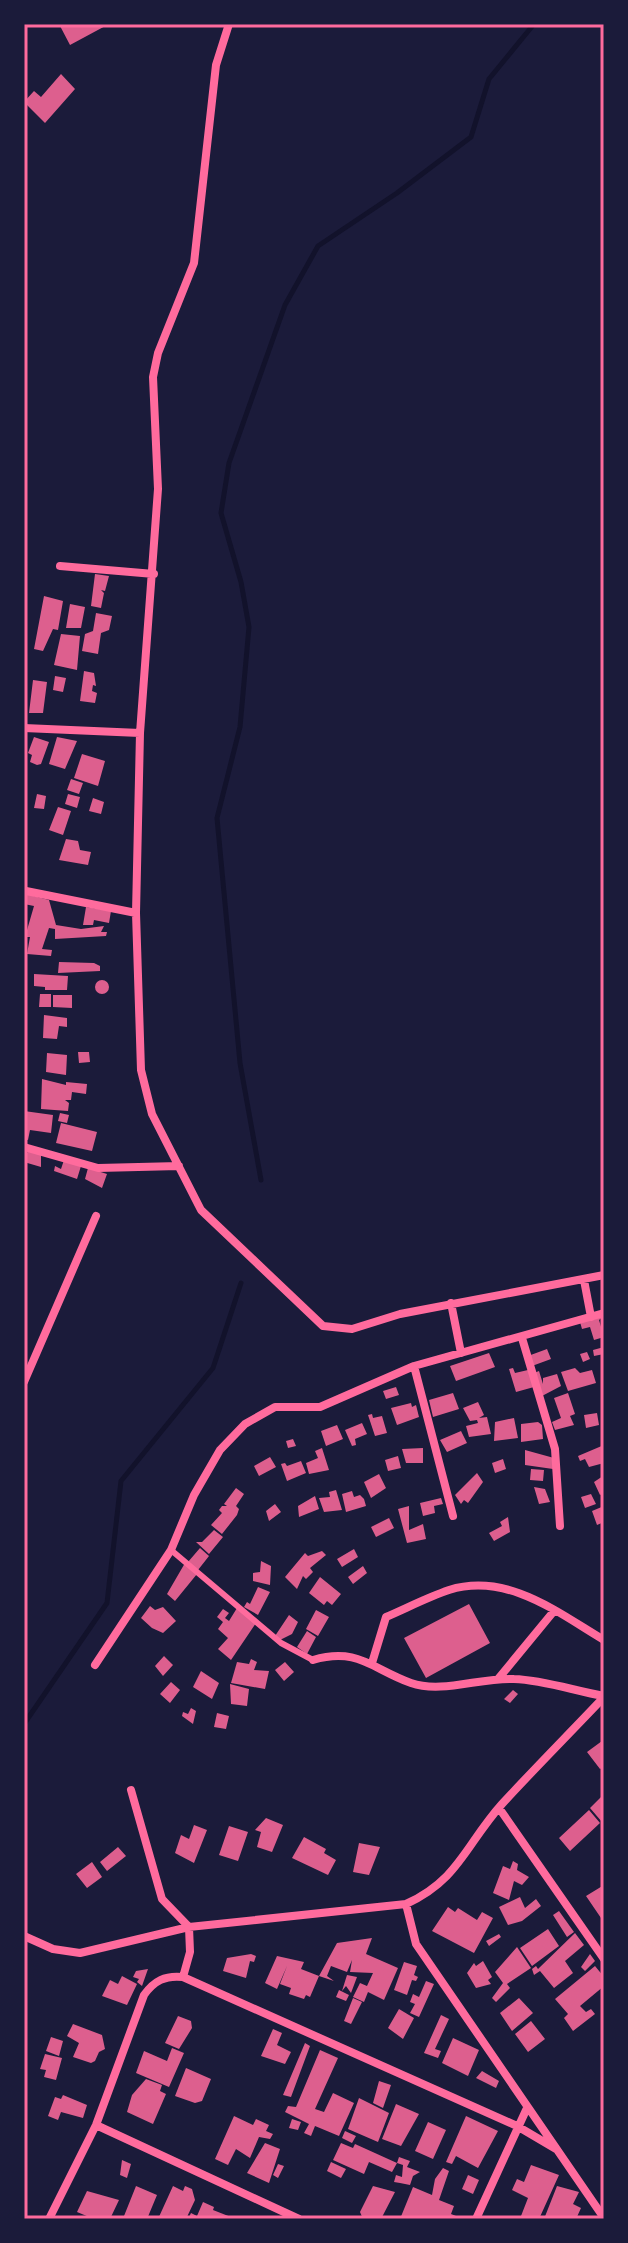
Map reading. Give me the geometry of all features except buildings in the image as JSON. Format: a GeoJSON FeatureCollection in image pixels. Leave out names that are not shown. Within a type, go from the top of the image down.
{"type":"FeatureCollection","features":[{"type":"Feature","properties":{"kind":"street"},"geometry":{"type":"LineString","coordinates":[[229,24],[216,65],[194,263],[158,353],[153,377],[158,489],[140,733],[136,913],[145,1095],[210,1222],[323,1326],[352,1329],[451,1303],[604,1275]]}},
{"type":"Feature","properties":{"kind":"street"},"geometry":{"type":"LineString","coordinates":[[60,566],[154,574]]}},
{"type":"Feature","properties":{"kind":"street"},"geometry":{"type":"LineString","coordinates":[[24,728],[140,733]]}},
{"type":"Feature","properties":{"kind":"street"},"geometry":{"type":"LineString","coordinates":[[26,891],[136,913]]}},
{"type":"Feature","properties":{"kind":"street"},"geometry":{"type":"LineString","coordinates":[[24,1147],[108,1169],[179,1166]]}},
{"type":"Feature","properties":{"kind":"street"},"geometry":{"type":"LineString","coordinates":[[24,1382],[96,1216]]}},
{"type":"Feature","properties":{"kind":"street"},"geometry":{"type":"LineString","coordinates":[[584,1280],[591,1317]]}},
{"type":"Feature","properties":{"kind":"street"},"geometry":{"type":"LineString","coordinates":[[451,1303],[461,1353]]}},
{"type":"Feature","properties":{"kind":"street"},"geometry":{"type":"LineString","coordinates":[[95,1665],[171,1550],[194,1495],[220,1450],[245,1424],[275,1407],[320,1407],[414,1366],[604,1313]]}},
{"type":"Feature","properties":{"kind":"street"},"geometry":{"type":"LineString","coordinates":[[522,1338],[555,1449],[560,1526]]}},
{"type":"Feature","properties":{"kind":"street"},"geometry":{"type":"LineString","coordinates":[[414,1366],[453,1516]]}},
{"type":"Feature","properties":{"kind":"street"},"geometry":{"type":"LineString","coordinates":[[171,1550],[281,1643],[313,1660],[332,1654],[372,1663],[412,1684],[434,1686],[517,1679],[604,1697]]}},
{"type":"Feature","properties":{"kind":"street"},"geometry":{"type":"LineString","coordinates":[[372,1663],[386,1617],[450,1590],[480,1585],[517,1590],[604,1640]]}},
{"type":"Feature","properties":{"kind":"street"},"geometry":{"type":"LineString","coordinates":[[498,1679],[554,1611]]}},
{"type":"Feature","properties":{"kind":"street"},"geometry":{"type":"LineString","coordinates":[[24,1936],[53,1949],[80,1953],[189,1927],[406,1904],[429,1893],[455,1871],[499,1808],[604,1697]]}},
{"type":"Feature","properties":{"kind":"street"},"geometry":{"type":"LineString","coordinates":[[131,1790],[162,1899],[189,1927],[190,1952],[183,1977]]}},
{"type":"Feature","properties":{"kind":"street"},"geometry":{"type":"LineString","coordinates":[[499,1808],[604,1959]]}},
{"type":"Feature","properties":{"kind":"street"},"geometry":{"type":"LineString","coordinates":[[406,1904],[416,1944],[604,2218]]}},
{"type":"Feature","properties":{"kind":"street"},"geometry":{"type":"LineString","coordinates":[[49,2219],[96,2125],[144,1995],[159,1980],[183,1977],[517,2126],[556,2149]]}},
{"type":"Feature","properties":{"kind":"street"},"geometry":{"type":"LineString","coordinates":[[476,2219],[527,2108]]}},
{"type":"Feature","properties":{"kind":"street"},"geometry":{"type":"LineString","coordinates":[[96,2125],[299,2219]]}},
{"type":"Feature","properties":{"kind":"waterway"},"geometry":{"type":"LineString","coordinates":[[261,1180],[240,1063],[217,818],[240,727],[249,627],[241,582],[221,513],[229,463],[285,305],[318,246],[397,193],[471,137],[489,79],[534,24]]}},
{"type":"Feature","properties":{"kind":"waterway"},"geometry":{"type":"LineString","coordinates":[[24,1724],[107,1603],[121,1481],[213,1368],[241,1283]]}}]}
